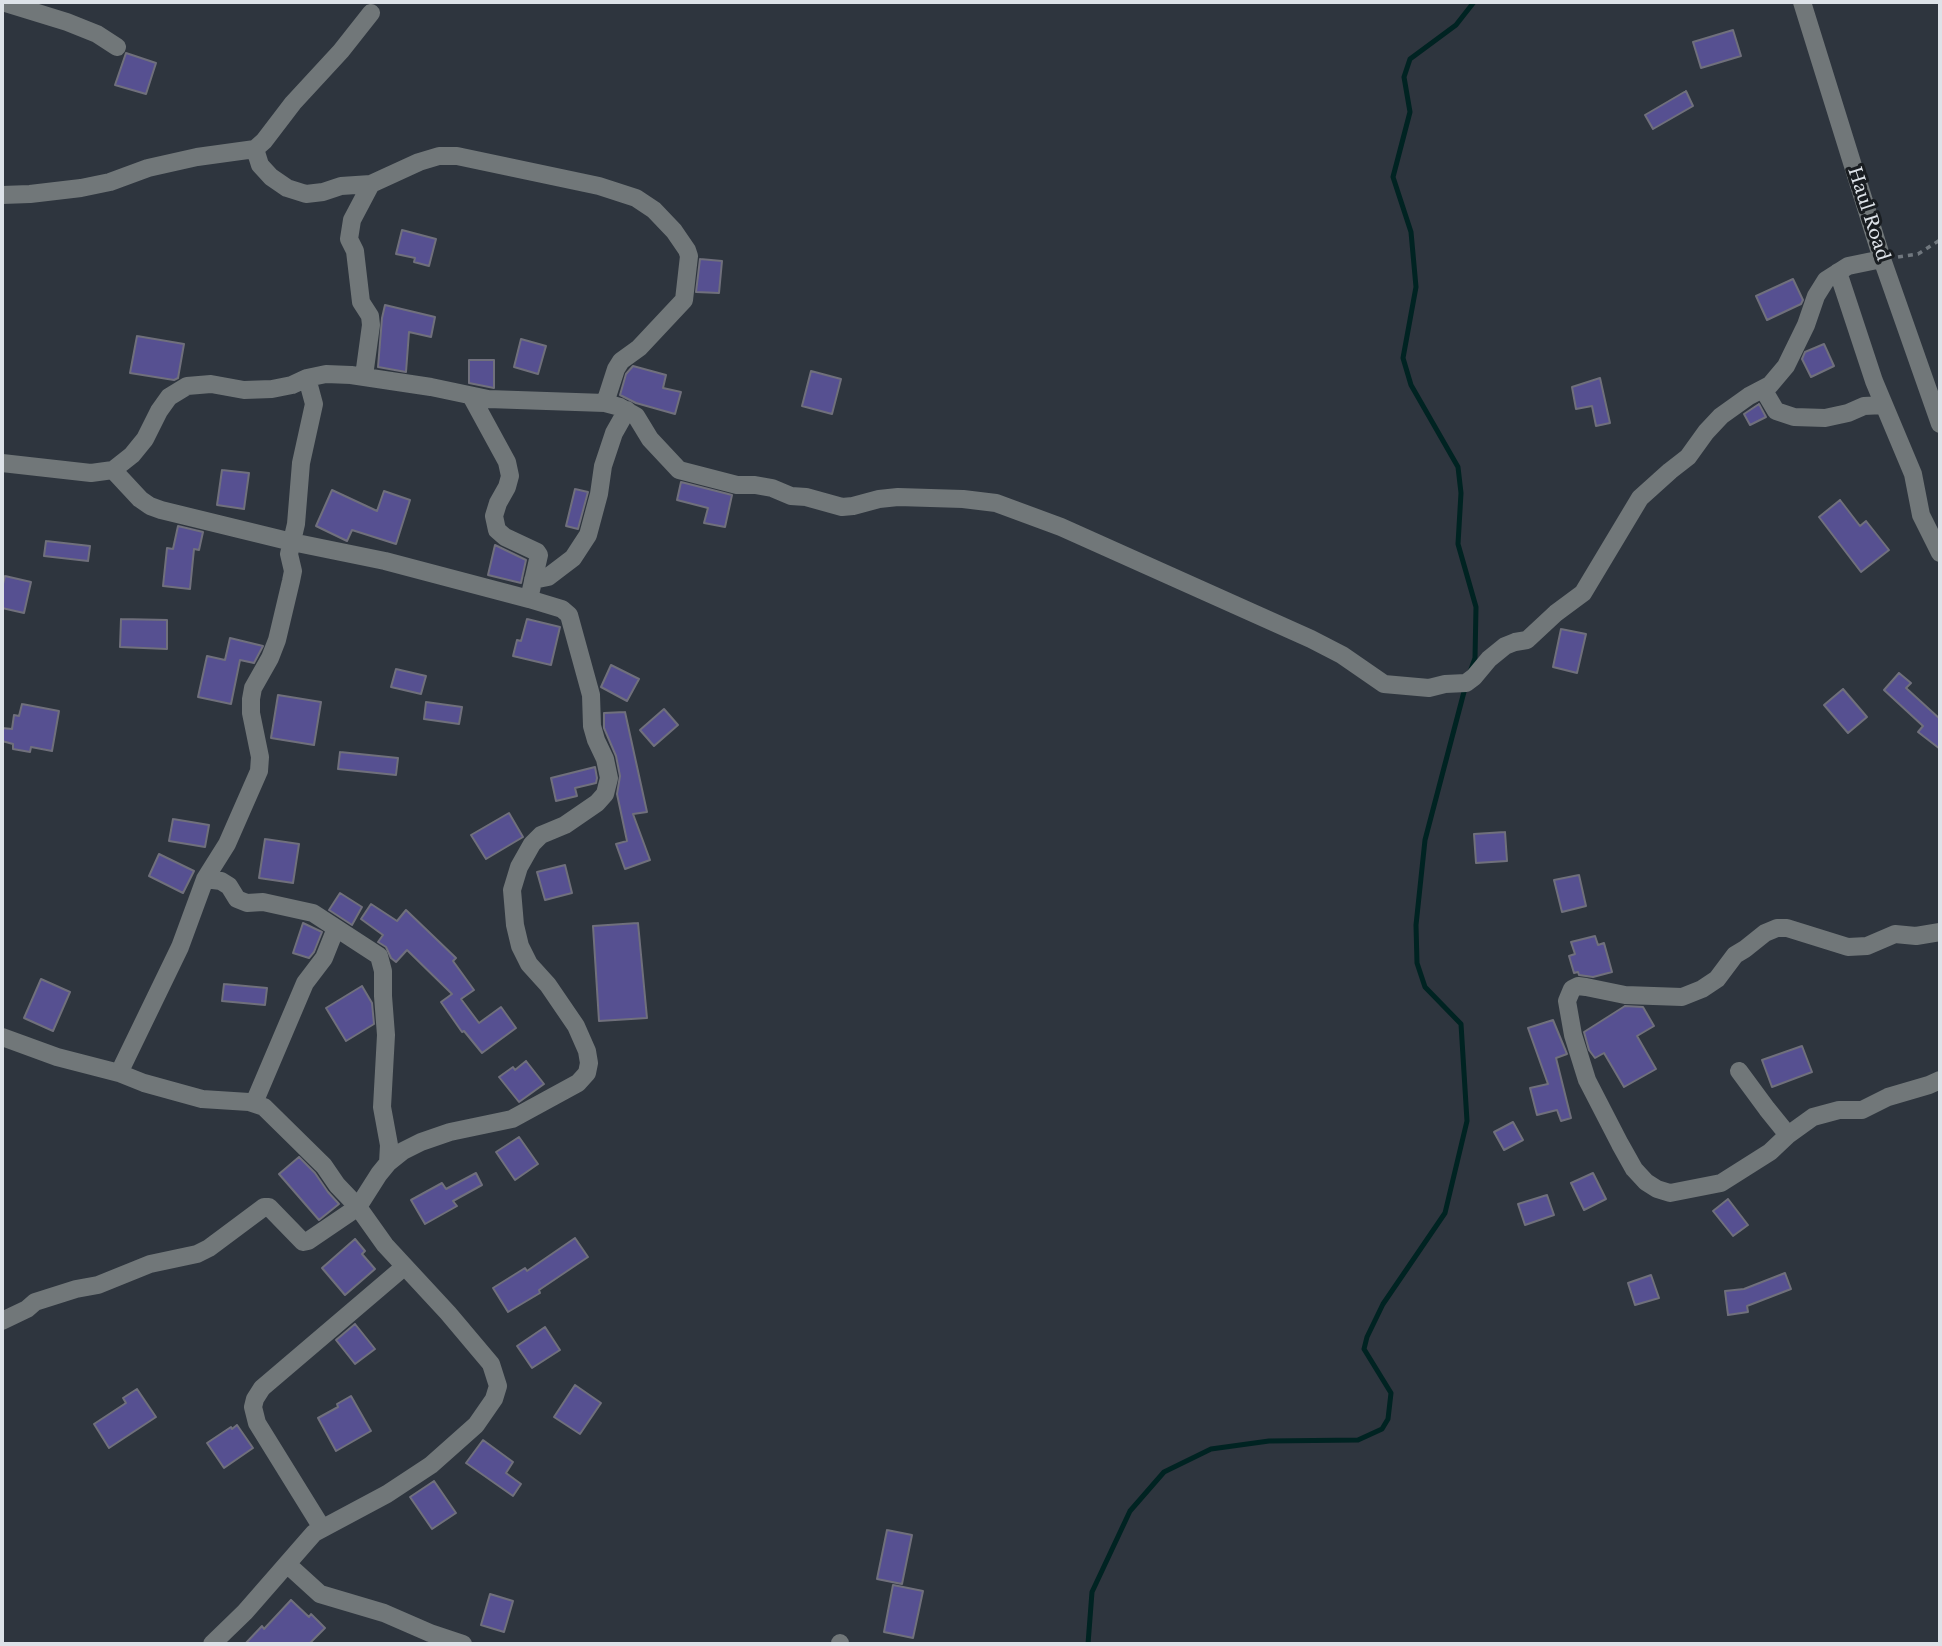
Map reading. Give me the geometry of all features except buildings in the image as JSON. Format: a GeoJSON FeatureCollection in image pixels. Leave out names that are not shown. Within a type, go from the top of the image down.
{"type":"FeatureCollection","features":[{"type":"Feature","properties":{"kind":"street"},"geometry":{"type":"LineString","coordinates":[[2,2],[67,22],[97,34],[117,47]]}},
{"type":"Feature","properties":{"kind":"street","name":"Haul Road"},"geometry":{"type":"LineString","coordinates":[[1802,2],[1882,259],[1940,424]]}},
{"type":"Feature","properties":{"kind":"street"},"geometry":{"type":"LineString","coordinates":[[2,195],[81,188],[197,157],[255,149],[371,13]]}},
{"type":"Feature","properties":{"kind":"street"},"geometry":{"type":"LineString","coordinates":[[255,149],[260,165],[271,177],[287,188],[306,194],[341,186],[371,184],[419,162],[439,156],[457,156],[599,186],[636,198],[654,209],[674,231],[689,256],[684,300],[639,348],[621,361],[605,403]]}},
{"type":"Feature","properties":{"kind":"street"},"geometry":{"type":"LineString","coordinates":[[364,376],[371,325],[370,316],[361,302],[355,251],[349,239],[352,220],[371,184]]}},
{"type":"Feature","properties":{"kind":"street"},"geometry":{"type":"LineString","coordinates":[[2,463],[92,473],[113,470],[132,455],[145,439],[169,397],[187,386],[211,384],[244,390],[272,389],[326,374],[364,376],[505,400],[605,403],[636,416],[650,439],[679,470],[737,485],[772,488],[791,496],[806,497],[842,507],[898,498],[963,499],[996,503],[1073,533],[1311,639],[1342,654],[1384,684],[1429,688],[1466,683],[1489,659],[1506,646],[1527,640],[1583,593],[1640,498],[1688,457],[1721,416],[1770,385],[1786,366],[1826,279],[1848,266],[1882,259]]}},
{"type":"Feature","properties":{"kind":"street"},"geometry":{"type":"LineString","coordinates":[[1838,272],[1874,381],[1913,474],[1922,515],[1940,553]]}},
{"type":"Feature","properties":{"kind":"street"},"geometry":{"type":"LineString","coordinates":[[120,1073],[180,947],[205,879],[228,844],[259,771],[260,757],[251,713],[251,699],[253,688],[277,640],[293,571],[289,554],[296,524],[301,463],[314,404],[307,378]]}},
{"type":"Feature","properties":{"kind":"street"},"geometry":{"type":"LineString","coordinates":[[1763,389],[1776,411],[1794,417],[1825,418],[1864,406],[1884,405]]}},
{"type":"Feature","properties":{"kind":"street"},"geometry":{"type":"LineString","coordinates":[[471,396],[507,462],[508,487],[494,516],[497,530],[540,555],[529,599]]}},
{"type":"Feature","properties":{"kind":"street"},"geometry":{"type":"LineString","coordinates":[[533,580],[548,577],[573,558],[588,535],[603,467],[614,433],[627,410]]}},
{"type":"Feature","properties":{"kind":"street"},"geometry":{"type":"LineString","coordinates":[[2,1321],[35,1302],[98,1285],[150,1264],[197,1254],[264,1207],[269,1207],[303,1242],[308,1241],[358,1206],[388,1163],[403,1151],[450,1132],[512,1119],[578,1083],[587,1073],[589,1063],[576,1026],[548,985],[529,964],[520,946],[514,925],[512,890],[520,867],[533,844],[541,835],[565,825],[597,803],[605,794],[609,778],[592,726],[591,695],[569,615],[562,609],[529,599],[385,561],[292,542],[150,506],[113,470]]}},
{"type":"Feature","properties":{"kind":"street"},"geometry":{"type":"LineString","coordinates":[[205,879],[221,881],[229,886],[237,899],[247,903],[263,902],[313,913],[379,956],[383,971],[386,1035],[382,1107],[389,1145],[388,1163]]}},
{"type":"Feature","properties":{"kind":"street"},"geometry":{"type":"LineString","coordinates":[[254,1103],[306,983],[324,958],[336,928]]}},
{"type":"Feature","properties":{"kind":"street"},"geometry":{"type":"LineString","coordinates":[[1940,932],[1916,936],[1895,934],[1867,946],[1848,947],[1787,928],[1777,928],[1735,954],[1717,979],[1682,997],[1625,995],[1578,986],[1569,994],[1567,1001],[1573,1035],[1587,1080],[1634,1170],[1646,1182],[1670,1194],[1721,1183],[1770,1152],[1813,1117],[1839,1110],[1862,1110],[1888,1097],[1940,1080]]}},
{"type":"Feature","properties":{"kind":"street"},"geometry":{"type":"LineString","coordinates":[[2,1037],[57,1057],[120,1073],[144,1083],[202,1099],[254,1103],[264,1107],[324,1166],[404,1267],[491,1364],[498,1386],[494,1399],[476,1424],[432,1465],[387,1494],[314,1533],[245,1612],[212,1644]]}},
{"type":"Feature","properties":{"kind":"street"},"geometry":{"type":"LineString","coordinates":[[1739,1071],[1788,1135]]}},
{"type":"Feature","properties":{"kind":"street"},"geometry":{"type":"LineString","coordinates":[[322,1528],[257,1423],[253,1406],[262,1388],[404,1267]]}},
{"type":"Feature","properties":{"kind":"street"},"geometry":{"type":"LineString","coordinates":[[287,1564],[320,1594],[393,1616],[463,1644]]}},
{"type":"Feature","properties":{"kind":"path"},"geometry":{"type":"LineString","coordinates":[[1882,259],[1918,254],[1940,240]]}},
{"type":"Feature","properties":{"kind":"waterway"},"geometry":{"type":"LineString","coordinates":[[1470,672],[1475,658],[1476,607],[1458,544],[1461,493],[1458,467],[1411,385],[1403,358],[1416,287],[1411,232],[1393,177],[1410,112],[1404,77],[1410,59],[1456,25],[1474,2]]}},
{"type":"Feature","properties":{"kind":"waterway"},"geometry":{"type":"LineString","coordinates":[[1088,1644],[1092,1592],[1130,1511],[1164,1472],[1211,1449],[1269,1441],[1358,1440],[1382,1429],[1388,1419],[1391,1393],[1364,1349],[1367,1337],[1383,1304],[1445,1213],[1467,1121],[1461,1024],[1425,987],[1417,963],[1416,925],[1425,840],[1465,688]]}}]}
